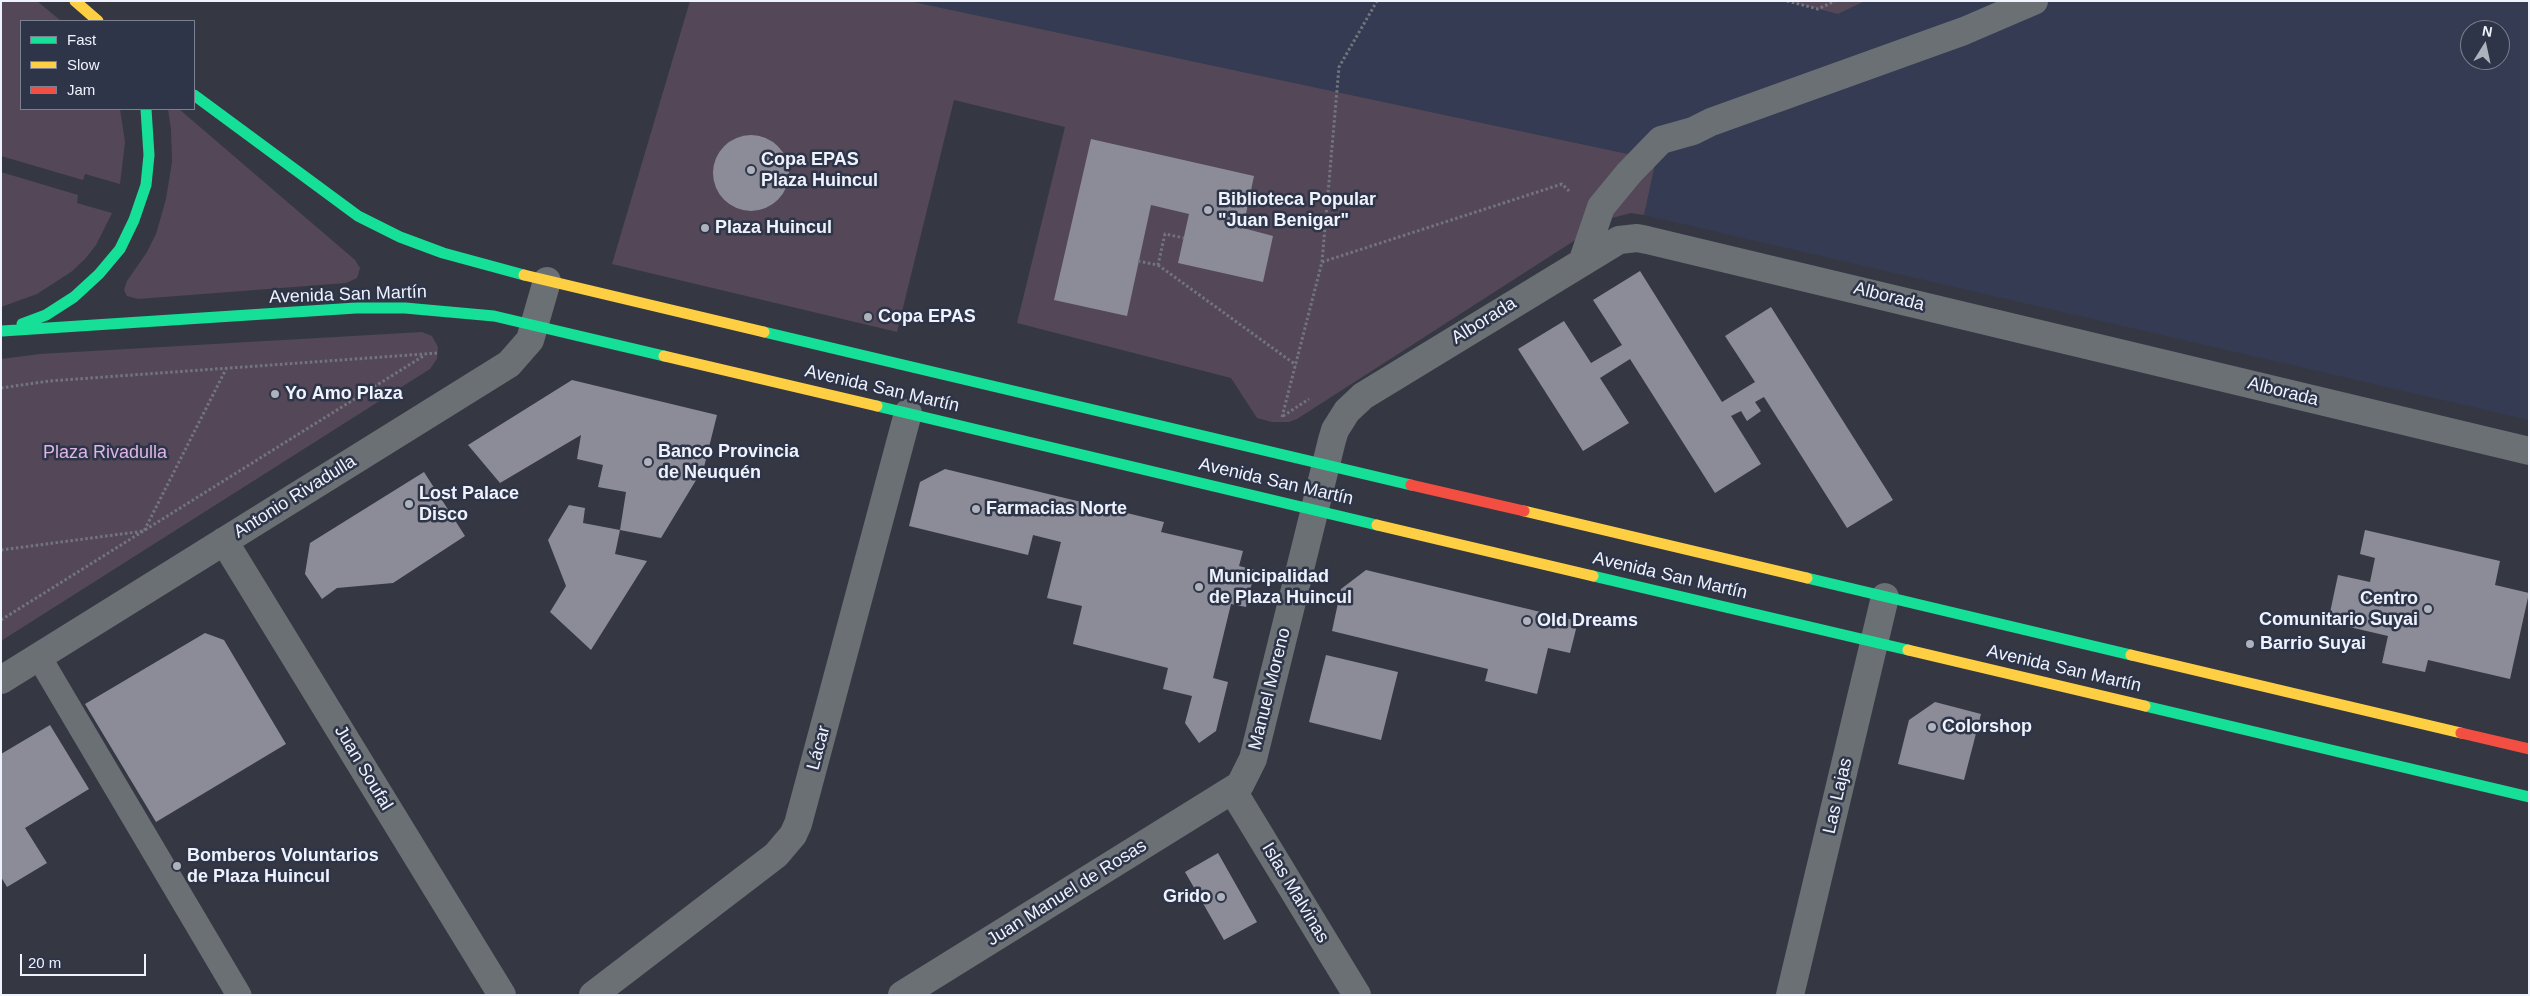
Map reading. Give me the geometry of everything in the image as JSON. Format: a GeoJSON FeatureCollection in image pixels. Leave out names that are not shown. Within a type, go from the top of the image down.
{"type":"FeatureCollection","features":[{"type":"Feature","properties":{"kind":"highway"},"geometry":{"type":"LineString","coordinates":[[75,1],[97,20]]}},
{"type":"Feature","properties":{"kind":"highway","name":"Avenida San Martín"},"geometry":{"type":"LineString","coordinates":[[195,96],[319,190],[358,216],[400,237],[443,253],[547,281],[2529,749]]}},
{"type":"Feature","properties":{"kind":"highway"},"geometry":{"type":"LineString","coordinates":[[2,331],[46,315],[74,297],[99,274],[120,249],[134,220],[146,185],[149,155],[146,110]]}},
{"type":"Feature","properties":{"kind":"highway","name":"Avenida San Martín"},"geometry":{"type":"LineString","coordinates":[[2,331],[356,308],[405,308],[485,315],[536,325],[2529,797]]}},
{"type":"Feature","properties":{"kind":"street"},"geometry":{"type":"LineString","coordinates":[[1583,260],[1602,207],[1629,172],[1661,140],[1693,131],[1711,122],[1964,31],[2034,1]]}},
{"type":"Feature","properties":{"kind":"street","name":"Alborada"},"geometry":{"type":"LineString","coordinates":[[1325,465],[1335,430],[1347,411],[1363,396],[1583,260],[1619,240],[1636,238],[2529,451]]}},
{"type":"Feature","properties":{"kind":"street","name":"Antonio Rivadulla"},"geometry":{"type":"LineString","coordinates":[[1,680],[509,364],[530,340],[536,325],[547,281]]}},
{"type":"Feature","properties":{"kind":"street","name":"Lácar"},"geometry":{"type":"LineString","coordinates":[[593,995],[776,855],[793,835],[802,812],[908,414]]}},
{"type":"Feature","properties":{"kind":"street","name":"Manuel Moreno"},"geometry":{"type":"LineString","coordinates":[[1233,791],[1246,777],[1253,759],[1325,465]]}},
{"type":"Feature","properties":{"kind":"street","name":"Juan Soufal"},"geometry":{"type":"LineString","coordinates":[[224,541],[502,995]]}},
{"type":"Feature","properties":{"kind":"street","name":"Las Lajas"},"geometry":{"type":"LineString","coordinates":[[1790,995],[1885,597]]}},
{"type":"Feature","properties":{"kind":"street","name":"Juan Manuel de Rosas"},"geometry":{"type":"LineString","coordinates":[[902,995],[1233,791]]}},
{"type":"Feature","properties":{"kind":"street","name":"Islas Malvinas"},"geometry":{"type":"LineString","coordinates":[[1233,791],[1357,995]]}},
{"type":"Feature","properties":{"kind":"lane"},"geometry":{"type":"LineString","coordinates":[[39,657],[240,995]]}},
{"type":"Feature","properties":{"kind":"path"},"geometry":{"type":"LineString","coordinates":[[1281,422],[1322,262],[1339,67],[1377,1]]}},
{"type":"Feature","properties":{"kind":"path"},"geometry":{"type":"LineString","coordinates":[[1787,1],[1818,9],[1835,1]]}},
{"type":"Feature","properties":{"kind":"path"},"geometry":{"type":"LineString","coordinates":[[1322,262],[1562,184],[1575,197]]}},
{"type":"Feature","properties":{"kind":"path"},"geometry":{"type":"LineString","coordinates":[[1158,265],[1165,234],[1184,238]]}},
{"type":"Feature","properties":{"kind":"path"},"geometry":{"type":"LineString","coordinates":[[1138,261],[1158,265],[1296,365]]}},
{"type":"Feature","properties":{"kind":"path"},"geometry":{"type":"LineString","coordinates":[[1,388],[49,381],[438,353]]}},
{"type":"Feature","properties":{"kind":"path"},"geometry":{"type":"LineString","coordinates":[[1,620],[425,354]]}},
{"type":"Feature","properties":{"kind":"path"},"geometry":{"type":"LineString","coordinates":[[144,531],[226,369]]}},
{"type":"Feature","properties":{"kind":"path"},"geometry":{"type":"LineString","coordinates":[[1,550],[144,531]]}},
{"type":"Feature","properties":{"kind":"shaded area"},"geometry":{"type":"Polygon","coordinates":[[[909,1],[1787,1],[1838,14],[1865,1],[2529,1],[2529,420],[1644,215],[1656,160],[909,1]]]}},
{"type":"Feature","properties":{"kind":"green space"},"geometry":{"type":"Polygon","coordinates":[[[1,1],[37,1],[60,20],[20,20],[20,110],[120,110],[125,142],[120,184],[85,174],[83,180],[1,156],[1,1]]]}},
{"type":"Feature","properties":{"kind":"green space"},"geometry":{"type":"Polygon","coordinates":[[[690,1],[909,1],[1656,160],[1644,215],[1631,213],[1608,219],[1297,419],[1289,422],[1272,422],[1257,418],[1231,378],[1017,323],[1065,127],[954,100],[897,332],[612,264],[690,1]]]}},
{"type":"Feature","properties":{"kind":"green space"},"geometry":{"type":"Polygon","coordinates":[[[1787,1],[1865,1],[1838,14],[1787,1]]]}},
{"type":"Feature","properties":{"kind":"green space"},"geometry":{"type":"Polygon","coordinates":[[[168,110],[180,110],[355,260],[360,268],[357,278],[346,283],[138,299],[127,296],[124,290],[127,281],[147,252],[156,234],[166,199],[172,162],[168,110]]]}},
{"type":"Feature","properties":{"kind":"green space"},"geometry":{"type":"Polygon","coordinates":[[[1,172],[78,195],[77,203],[112,213],[96,245],[71,272],[37,294],[1,307],[1,172]]]}},
{"type":"Feature","properties":{"kind":"green space","name":"Plaza Rivadulla"},"geometry":{"type":"Polygon","coordinates":[[[422,332],[432,336],[438,347],[437,359],[430,369],[1,641],[1,359],[40,354],[422,332]]]}},
{"type":"Feature","properties":{"kind":"building","name":"Copa EPAS Plaza Huincul"},"geometry":{"type":"Polygon","coordinates":[[[751,135],[765,138],[778,146],[786,159],[789,173],[786,187],[778,200],[765,208],[751,211],[737,208],[724,200],[716,187],[713,173],[716,159],[724,146],[737,138],[751,135]]]}},
{"type":"Feature","properties":{"kind":"building","name":"Biblioteca Popular \"Juan Benigar\""},"geometry":{"type":"Polygon","coordinates":[[[1091,139],[1254,176],[1243,228],[1273,236],[1263,282],[1178,263],[1189,214],[1151,205],[1127,316],[1054,300],[1091,139]]]}},
{"type":"Feature","properties":{"kind":"building"},"geometry":{"type":"Polygon","coordinates":[[[1640,271],[1722,402],[1755,382],[1725,336],[1771,307],[1893,500],[1847,528],[1764,397],[1755,402],[1761,411],[1747,421],[1741,411],[1731,416],[1761,464],[1715,493],[1630,359],[1600,378],[1629,423],[1583,451],[1518,349],[1564,321],[1591,363],[1622,345],[1593,300],[1640,271]]]}},
{"type":"Feature","properties":{"kind":"building","name":"Banco Provincia de Neuquén"},"geometry":{"type":"Polygon","coordinates":[[[572,380],[717,415],[704,467],[661,538],[620,530],[626,492],[598,487],[603,465],[577,459],[581,435],[500,483],[468,445],[572,380]]]}},
{"type":"Feature","properties":{"kind":"building"},"geometry":{"type":"Polygon","coordinates":[[[945,469],[1164,522],[1161,532],[1243,551],[1239,566],[1255,570],[1246,607],[1231,604],[1213,678],[1228,682],[1216,731],[1199,743],[1185,723],[1192,696],[1163,689],[1168,668],[1073,644],[1082,606],[1047,598],[1061,542],[1033,535],[1028,555],[909,526],[920,482],[945,469]]]}},
{"type":"Feature","properties":{"kind":"building","name":"Lost Palace Disco"},"geometry":{"type":"Polygon","coordinates":[[[424,472],[465,536],[393,583],[337,588],[322,599],[305,574],[310,543],[424,472]]]}},
{"type":"Feature","properties":{"kind":"building"},"geometry":{"type":"Polygon","coordinates":[[[569,505],[585,508],[583,523],[620,530],[615,554],[647,561],[591,650],[550,612],[566,586],[548,540],[569,505]]]}},
{"type":"Feature","properties":{"kind":"building","name":"Centro Comunitario Suyai"},"geometry":{"type":"Polygon","coordinates":[[[2365,530],[2500,561],[2495,585],[2529,593],[2510,679],[2428,660],[2425,672],[2382,663],[2388,636],[2328,622],[2338,575],[2370,582],[2375,558],[2360,554],[2365,530]]]}},
{"type":"Feature","properties":{"kind":"building"},"geometry":{"type":"Polygon","coordinates":[[[1366,570],[1578,621],[1570,653],[1548,648],[1537,694],[1485,681],[1488,669],[1332,631],[1341,589],[1366,570]]]}},
{"type":"Feature","properties":{"kind":"building"},"geometry":{"type":"Polygon","coordinates":[[[205,633],[224,640],[286,744],[156,822],[85,704],[205,633]]]}},
{"type":"Feature","properties":{"kind":"building"},"geometry":{"type":"Polygon","coordinates":[[[1326,655],[1398,672],[1381,740],[1309,722],[1326,655]]]}},
{"type":"Feature","properties":{"kind":"building"},"geometry":{"type":"Polygon","coordinates":[[[1935,702],[1981,714],[1964,780],[1898,764],[1909,720],[1935,702]]]}},
{"type":"Feature","properties":{"kind":"building"},"geometry":{"type":"Polygon","coordinates":[[[50,725],[89,789],[25,828],[47,863],[7,887],[1,877],[1,754],[50,725]]]}},
{"type":"Feature","properties":{"kind":"building","name":"Grido"},"geometry":{"type":"Polygon","coordinates":[[[1218,853],[1257,922],[1224,940],[1185,872],[1218,853]]]}},
{"type":"Feature","properties":{"kind":"traffic: fast"},"geometry":{"type":"LineString","coordinates":[[195,96],[358,216],[400,237],[443,253],[524,275]]}},
{"type":"Feature","properties":{"kind":"traffic: fast"},"geometry":{"type":"LineString","coordinates":[[22,324],[46,315],[74,297],[99,274],[120,249],[134,220],[146,185],[149,155],[146,110]]}},
{"type":"Feature","properties":{"kind":"traffic: fast"},"geometry":{"type":"LineString","coordinates":[[2,331],[356,308],[405,308],[494,316],[664,356]]}},
{"type":"Feature","properties":{"kind":"traffic: fast"},"geometry":{"type":"LineString","coordinates":[[764,332],[1411,485]]}},
{"type":"Feature","properties":{"kind":"traffic: fast"},"geometry":{"type":"LineString","coordinates":[[877,406],[1377,525]]}},
{"type":"Feature","properties":{"kind":"traffic: fast"},"geometry":{"type":"LineString","coordinates":[[1593,576],[1908,650]]}},
{"type":"Feature","properties":{"kind":"traffic: fast"},"geometry":{"type":"LineString","coordinates":[[1807,578],[2131,655]]}},
{"type":"Feature","properties":{"kind":"traffic: fast"},"geometry":{"type":"LineString","coordinates":[[2145,706],[2529,797]]}},
{"type":"Feature","properties":{"kind":"traffic: slow"},"geometry":{"type":"LineString","coordinates":[[75,1],[97,20]]}},
{"type":"Feature","properties":{"kind":"traffic: slow"},"geometry":{"type":"LineString","coordinates":[[524,275],[764,332]]}},
{"type":"Feature","properties":{"kind":"traffic: slow"},"geometry":{"type":"LineString","coordinates":[[664,356],[877,406]]}},
{"type":"Feature","properties":{"kind":"traffic: slow"},"geometry":{"type":"LineString","coordinates":[[1524,511],[1807,578]]}},
{"type":"Feature","properties":{"kind":"traffic: slow"},"geometry":{"type":"LineString","coordinates":[[1377,525],[1593,576]]}},
{"type":"Feature","properties":{"kind":"traffic: slow"},"geometry":{"type":"LineString","coordinates":[[1908,650],[2145,706]]}},
{"type":"Feature","properties":{"kind":"traffic: slow"},"geometry":{"type":"LineString","coordinates":[[2131,655],[2461,733]]}},
{"type":"Feature","properties":{"kind":"traffic: jam"},"geometry":{"type":"LineString","coordinates":[[1411,485],[1524,511]]}},
{"type":"Feature","properties":{"kind":"traffic: jam"},"geometry":{"type":"LineString","coordinates":[[2461,733],[2529,749]]}},
{"type":"Feature","properties":{"kind":"place","name":"Copa EPAS Plaza Huincul"},"geometry":{"type":"Point","coordinates":[751,170]}},
{"type":"Feature","properties":{"kind":"place","name":"Biblioteca Popular \"Juan Benigar\""},"geometry":{"type":"Point","coordinates":[1208,210]}},
{"type":"Feature","properties":{"kind":"place","name":"Plaza Huincul"},"geometry":{"type":"Point","coordinates":[705,228]}},
{"type":"Feature","properties":{"kind":"place","name":"Copa EPAS"},"geometry":{"type":"Point","coordinates":[868,317]}},
{"type":"Feature","properties":{"kind":"place","name":"Yo Amo Plaza"},"geometry":{"type":"Point","coordinates":[275,394]}},
{"type":"Feature","properties":{"kind":"place","name":"Banco Provincia de Neuquén"},"geometry":{"type":"Point","coordinates":[648,462]}},
{"type":"Feature","properties":{"kind":"place","name":"Lost Palace Disco"},"geometry":{"type":"Point","coordinates":[409,504]}},
{"type":"Feature","properties":{"kind":"place","name":"Farmacias Norte"},"geometry":{"type":"Point","coordinates":[976,509]}},
{"type":"Feature","properties":{"kind":"place","name":"Municipalidad de Plaza Huincul"},"geometry":{"type":"Point","coordinates":[1199,587]}},
{"type":"Feature","properties":{"kind":"place","name":"Centro Comunitario Suyai"},"geometry":{"type":"Point","coordinates":[2428,609]}},
{"type":"Feature","properties":{"kind":"place","name":"Old Dreams"},"geometry":{"type":"Point","coordinates":[1527,621]}},
{"type":"Feature","properties":{"kind":"place","name":"Barrio Suyai"},"geometry":{"type":"Point","coordinates":[2250,644]}},
{"type":"Feature","properties":{"kind":"place","name":"Colorshop"},"geometry":{"type":"Point","coordinates":[1932,727]}},
{"type":"Feature","properties":{"kind":"place","name":"Bomberos Voluntarios de Plaza Huincul"},"geometry":{"type":"Point","coordinates":[177,866]}},
{"type":"Feature","properties":{"kind":"place","name":"Grido"},"geometry":{"type":"Point","coordinates":[1221,897]}}]}
